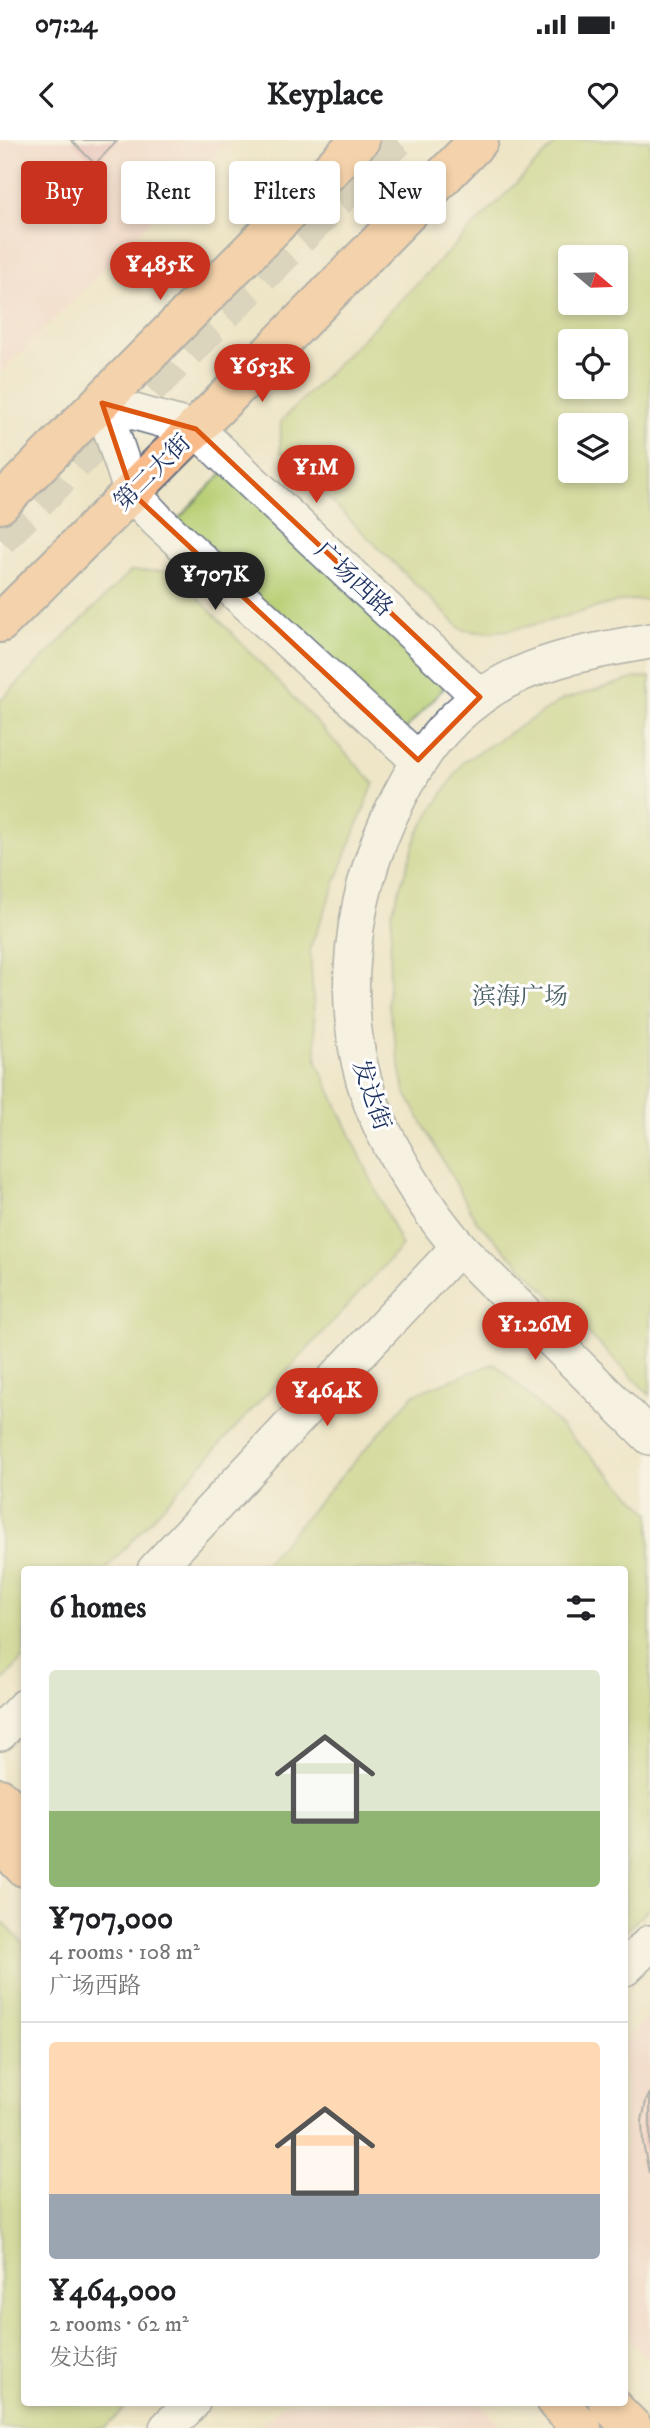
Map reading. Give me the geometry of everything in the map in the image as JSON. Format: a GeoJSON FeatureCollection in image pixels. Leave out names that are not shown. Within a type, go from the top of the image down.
{"type":"FeatureCollection","features":[{"type":"Feature","properties":{"kind":"main road"},"geometry":{"type":"LineString","coordinates":[[0,504],[360,140]]}},
{"type":"Feature","properties":{"kind":"main road","name":"第二大街"},"geometry":{"type":"LineString","coordinates":[[0,624],[196,429],[479,140]]}},
{"type":"Feature","properties":{"kind":"main road"},"geometry":{"type":"LineString","coordinates":[[0,1798],[21,1819]]}},
{"type":"Feature","properties":{"kind":"main road"},"geometry":{"type":"LineString","coordinates":[[0,1842],[21,1864]]}},
{"type":"Feature","properties":{"kind":"main road"},"geometry":{"type":"LineString","coordinates":[[560,2406],[582,2428]]}},
{"type":"Feature","properties":{"kind":"main road"},"geometry":{"type":"LineString","coordinates":[[611,2406],[633,2428]]}},
{"type":"Feature","properties":{"kind":"street","name":"广场西路"},"geometry":{"type":"LineString","coordinates":[[102,403],[196,429],[480,697]]}},
{"type":"Feature","properties":{"kind":"street"},"geometry":{"type":"LineString","coordinates":[[102,403],[132,493],[158,522],[418,760]]}},
{"type":"Feature","properties":{"kind":"street","name":"发达街"},"geometry":{"type":"LineString","coordinates":[[650,642],[555,661],[512,677],[480,697],[449,723],[418,760],[385,824],[368,872],[352,962],[352,1011],[359,1060],[372,1108],[391,1147],[459,1247],[650,1437]]}},
{"type":"Feature","properties":{"kind":"street"},"geometry":{"type":"LineString","coordinates":[[159,1566],[459,1247]]}},
{"type":"Feature","properties":{"kind":"street"},"geometry":{"type":"LineString","coordinates":[[0,1733],[21,1710]]}},
{"type":"Feature","properties":{"kind":"street"},"geometry":{"type":"LineString","coordinates":[[628,1965],[650,1943]]}},
{"type":"Feature","properties":{"kind":"street"},"geometry":{"type":"LineString","coordinates":[[167,2428],[188,2406]]}},
{"type":"Feature","properties":{"kind":"highlighted area"},"geometry":{"type":"Polygon","coordinates":[[[102,403],[196,429],[480,697],[418,760],[132,493],[102,403]]]}},
{"type":"Feature","properties":{"kind":"shaded area"},"geometry":{"type":"Polygon","coordinates":[[[0,140],[230,140],[209,161],[121,161],[121,224],[147,224],[0,374],[0,140]]]}},
{"type":"Feature","properties":{"kind":"shaded area"},"geometry":{"type":"Polygon","coordinates":[[[650,2016],[650,2361],[628,2338],[628,2038],[650,2016]]]}},
{"type":"Feature","properties":{"kind":"shaded area"},"geometry":{"type":"Polygon","coordinates":[[[282,2406],[481,2406],[503,2428],[259,2428],[282,2406]]]}},
{"type":"Feature","properties":{"kind":"green space"},"geometry":{"type":"Polygon","coordinates":[[[559,140],[650,140],[650,600],[622,601],[518,628],[478,632],[461,629],[280,451],[281,421],[559,140]]]}},
{"type":"Feature","properties":{"kind":"green space"},"geometry":{"type":"Polygon","coordinates":[[[241,454],[467,663],[389,747],[160,538],[241,454]]]}},
{"type":"Feature","properties":{"kind":"green space"},"geometry":{"type":"Polygon","coordinates":[[[131,571],[173,571],[374,783],[310,948],[317,1062],[402,1246],[109,1566],[21,1566],[21,1660],[0,1684],[0,701],[131,571]]]}},
{"type":"Feature","properties":{"kind":"green space","name":"滨海广场"},"geometry":{"type":"Polygon","coordinates":[[[650,677],[650,1395],[477,1222],[405,1092],[388,1003],[392,912],[418,833],[463,762],[562,700],[635,678],[650,677]]]}},
{"type":"Feature","properties":{"kind":"green space"},"geometry":{"type":"Polygon","coordinates":[[[495,1363],[650,1513],[650,1907],[628,1929],[628,1566],[263,1566],[414,1394],[495,1363]]]}},
{"type":"Feature","properties":{"kind":"green space"},"geometry":{"type":"Polygon","coordinates":[[[0,1919],[21,1941],[21,2406],[127,2406],[105,2428],[0,2428],[0,1919]]]}},
{"type":"Feature","properties":{"kind":"building"},"geometry":{"type":"Polygon","coordinates":[[[71,140],[118,140],[98,161],[92,161],[71,140]]]}},
{"type":"Feature","properties":{"kind":"building"},"geometry":{"type":"Polygon","coordinates":[[[650,2093],[650,2173],[649,2173],[642,2121],[650,2093]]]}},
{"type":"Feature","properties":{"kind":"tunnel"},"geometry":{"type":"LineString","coordinates":[[0,539],[397,140]]}}]}
